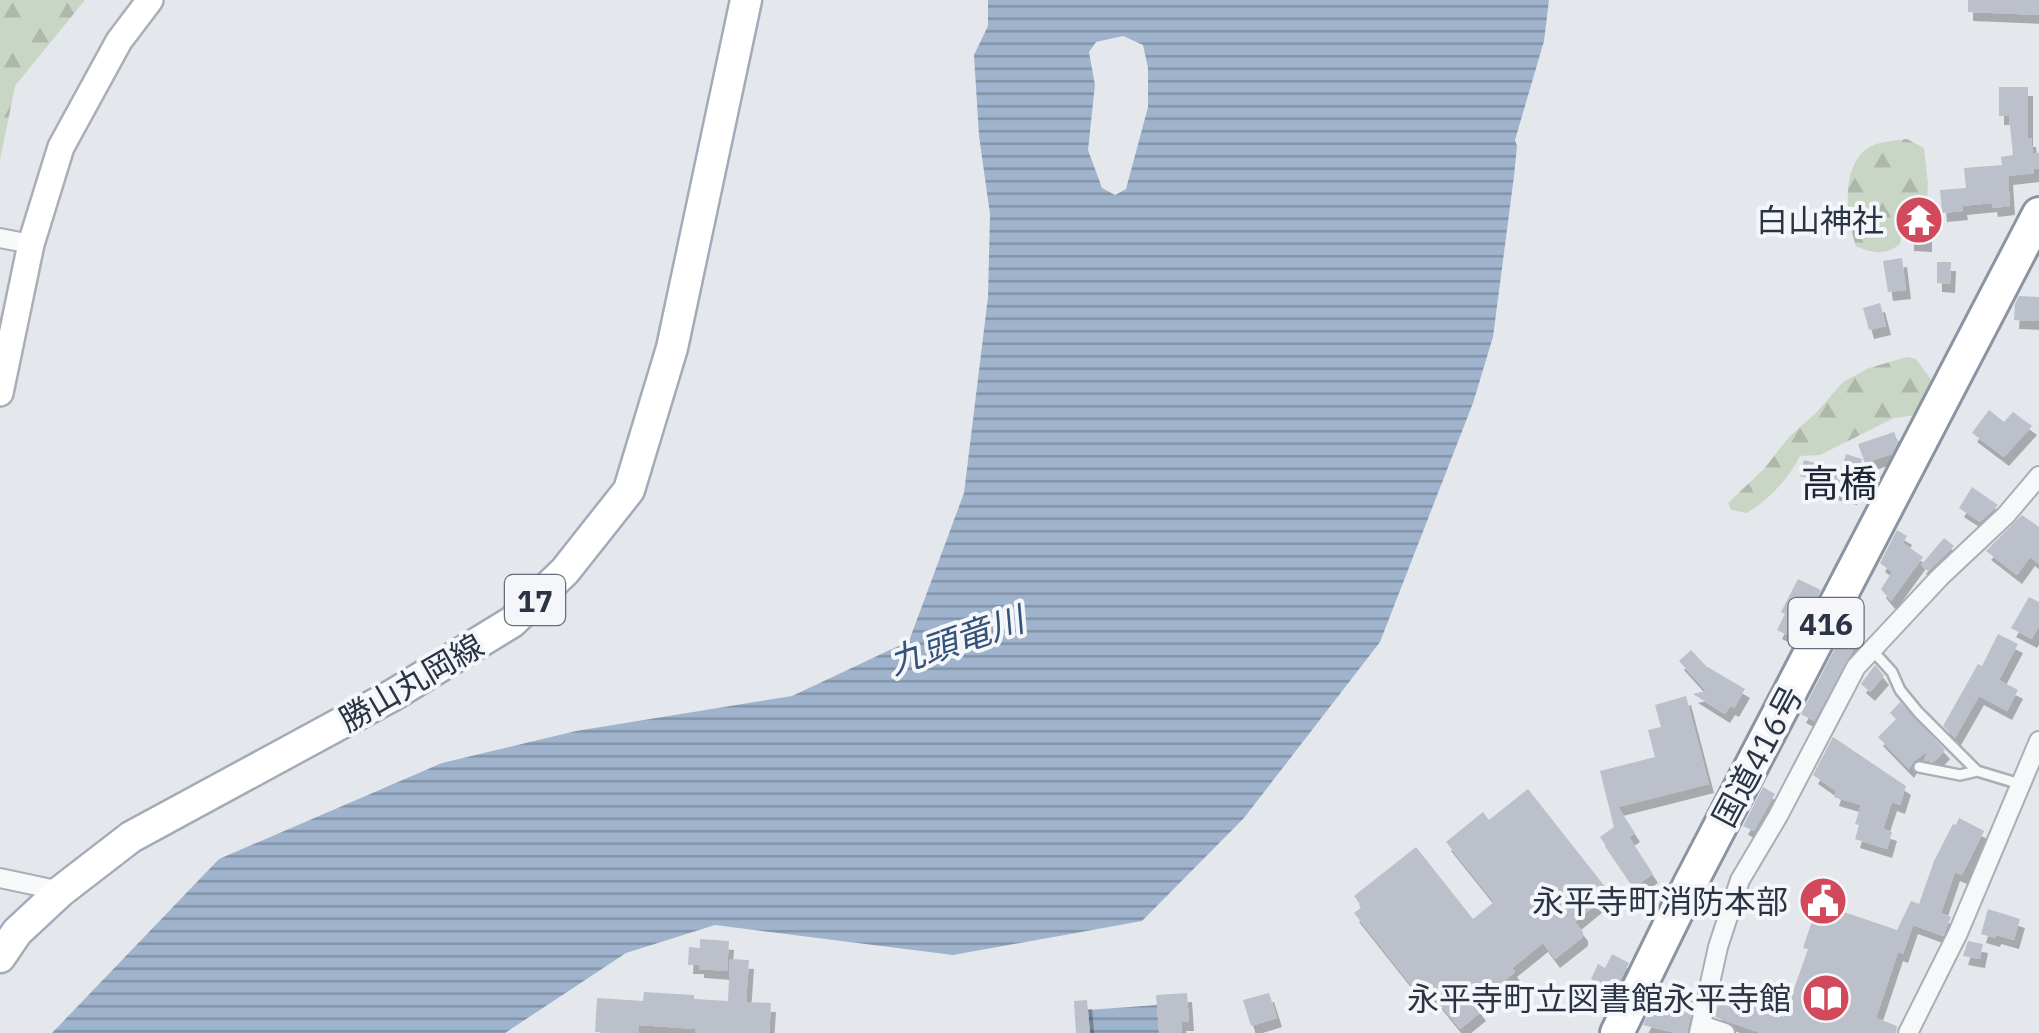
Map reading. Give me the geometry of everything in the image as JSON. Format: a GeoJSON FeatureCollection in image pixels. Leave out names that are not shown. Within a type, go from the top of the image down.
{"type":"FeatureCollection","features":[{"type":"Feature","properties":{"kind":"highway","name":"国道416号"},"geometry":{"type":"LineString","coordinates":[[1616,1033],[2039,214]]}},
{"type":"Feature","properties":{"kind":"main road","name":"勝山丸岡線"},"geometry":{"type":"LineString","coordinates":[[0,957],[18,932],[60,891],[130,837],[393,695],[512,622],[565,570],[629,490],[672,348],[746,0]]}},
{"type":"Feature","properties":{"kind":"street"},"geometry":{"type":"LineString","coordinates":[[0,393],[31,244],[61,148],[118,42],[150,0]]}},
{"type":"Feature","properties":{"kind":"street"},"geometry":{"type":"LineString","coordinates":[[0,238],[31,244]]}},
{"type":"Feature","properties":{"kind":"street"},"geometry":{"type":"LineString","coordinates":[[1725,1033],[1700,1029],[1718,946],[1740,880],[1796,784],[1856,668],[1940,577],[2006,515],[2039,476]]}},
{"type":"Feature","properties":{"kind":"street"},"geometry":{"type":"LineString","coordinates":[[1908,1033],[1958,933],[2039,740]]}},
{"type":"Feature","properties":{"kind":"street"},"geometry":{"type":"LineString","coordinates":[[0,878],[60,891]]}},
{"type":"Feature","properties":{"kind":"lane"},"geometry":{"type":"LineString","coordinates":[[1872,650],[1918,712],[1976,771],[2020,784]]}},
{"type":"Feature","properties":{"kind":"lane"},"geometry":{"type":"LineString","coordinates":[[1919,767],[1960,775],[1976,771]]}},
{"type":"Feature","properties":{"kind":"green space"},"geometry":{"type":"Polygon","coordinates":[[[0,0],[85,0],[15,86],[0,160],[0,0]]]}},
{"type":"Feature","properties":{"kind":"green space"},"geometry":{"type":"Polygon","coordinates":[[[1907,139],[1924,148],[1926,213],[1905,214],[1900,244],[1894,248],[1878,252],[1856,246],[1848,198],[1855,162],[1872,146],[1907,139]]]}},
{"type":"Feature","properties":{"kind":"green space"},"geometry":{"type":"Polygon","coordinates":[[[1907,357],[1916,359],[1935,385],[1921,411],[1894,418],[1820,455],[1800,456],[1784,481],[1763,502],[1747,513],[1731,510],[1728,503],[1843,382],[1869,368],[1907,357]]]}},
{"type":"Feature","properties":{"kind":"water","name":"九頭竜川"},"geometry":{"type":"Polygon","coordinates":[[[988,0],[1549,0],[1544,41],[1515,140],[1514,176],[1493,337],[1473,403],[1380,642],[1244,818],[1142,921],[953,955],[715,925],[626,953],[505,1033],[52,1033],[219,859],[442,763],[576,731],[792,696],[909,641],[964,493],[988,297],[990,214],[979,136],[974,55],[988,26],[988,0]],[[1123,36],[1096,42],[1089,52],[1095,85],[1088,150],[1102,188],[1115,195],[1126,189],[1148,107],[1148,68],[1143,45],[1123,36]]]}},
{"type":"Feature","properties":{"kind":"water"},"geometry":{"type":"Polygon","coordinates":[[[1157,1005],[1159,1033],[1090,1033],[1088,1010],[1157,1005]]]}},
{"type":"Feature","properties":{"kind":"building"},"geometry":{"type":"Polygon","coordinates":[[[1968,0],[2039,0],[2039,15],[1968,12],[1968,0]]]}},
{"type":"Feature","properties":{"kind":"building"},"geometry":{"type":"Polygon","coordinates":[[[1999,87],[2028,87],[2028,138],[2033,154],[2039,153],[2039,168],[2034,173],[2008,176],[2010,206],[1962,206],[1963,211],[1942,213],[1940,190],[1966,188],[1964,168],[2002,165],[2001,157],[2013,155],[2009,116],[1999,116],[1999,87]]]}},
{"type":"Feature","properties":{"kind":"building"},"geometry":{"type":"Polygon","coordinates":[[[1909,219],[1927,220],[1927,243],[1909,242],[1909,219]]]}},
{"type":"Feature","properties":{"kind":"building"},"geometry":{"type":"Polygon","coordinates":[[[1902,258],[1906,290],[1888,292],[1883,261],[1902,258]]]}},
{"type":"Feature","properties":{"kind":"building"},"geometry":{"type":"Polygon","coordinates":[[[1937,262],[1951,262],[1950,284],[1937,283],[1937,262]]]}},
{"type":"Feature","properties":{"kind":"building"},"geometry":{"type":"Polygon","coordinates":[[[2019,296],[2039,297],[2039,321],[2014,320],[2019,296]]]}},
{"type":"Feature","properties":{"kind":"building"},"geometry":{"type":"Polygon","coordinates":[[[1880,303],[1886,326],[1869,330],[1863,308],[1880,303]]]}},
{"type":"Feature","properties":{"kind":"building"},"geometry":{"type":"Polygon","coordinates":[[[1989,410],[2004,422],[2013,412],[2032,426],[2004,457],[1972,433],[1989,410]]]}},
{"type":"Feature","properties":{"kind":"building"},"geometry":{"type":"Polygon","coordinates":[[[1894,432],[1898,442],[1892,454],[1865,463],[1858,444],[1894,432]]]}},
{"type":"Feature","properties":{"kind":"building"},"geometry":{"type":"Polygon","coordinates":[[[1846,454],[1862,459],[1852,496],[1825,489],[1826,483],[1800,476],[1804,460],[1842,470],[1846,454]]]}},
{"type":"Feature","properties":{"kind":"building"},"geometry":{"type":"Polygon","coordinates":[[[1972,487],[1998,505],[1980,522],[1959,508],[1972,487]]]}},
{"type":"Feature","properties":{"kind":"building"},"geometry":{"type":"Polygon","coordinates":[[[2022,515],[2039,527],[2039,564],[2030,557],[2017,575],[1986,551],[2022,515]]]}},
{"type":"Feature","properties":{"kind":"building"},"geometry":{"type":"Polygon","coordinates":[[[1897,530],[1907,536],[1903,543],[1923,557],[1891,601],[1881,589],[1892,572],[1880,563],[1897,530]]]}},
{"type":"Feature","properties":{"kind":"building"},"geometry":{"type":"Polygon","coordinates":[[[1944,538],[1954,546],[1928,571],[1921,565],[1944,538]]]}},
{"type":"Feature","properties":{"kind":"building"},"geometry":{"type":"Polygon","coordinates":[[[1798,579],[1821,590],[1795,639],[1777,630],[1785,614],[1781,612],[1798,579]]]}},
{"type":"Feature","properties":{"kind":"building"},"geometry":{"type":"Polygon","coordinates":[[[2029,597],[2039,602],[2039,626],[2032,639],[2011,628],[2029,597]]]}},
{"type":"Feature","properties":{"kind":"building"},"geometry":{"type":"Polygon","coordinates":[[[1843,633],[1858,641],[1814,721],[1801,714],[1843,633]]]}},
{"type":"Feature","properties":{"kind":"building"},"geometry":{"type":"Polygon","coordinates":[[[1998,634],[2018,644],[1999,680],[2018,690],[2007,711],[1979,696],[1955,738],[1943,726],[1998,634]]]}},
{"type":"Feature","properties":{"kind":"building"},"geometry":{"type":"Polygon","coordinates":[[[1691,650],[1706,666],[1745,689],[1734,708],[1730,706],[1725,714],[1693,694],[1706,691],[1679,661],[1691,650]]]}},
{"type":"Feature","properties":{"kind":"building"},"geometry":{"type":"Polygon","coordinates":[[[1875,665],[1884,676],[1870,692],[1861,684],[1875,665]]]}},
{"type":"Feature","properties":{"kind":"building"},"geometry":{"type":"Polygon","coordinates":[[[1686,696],[1709,784],[1618,807],[1635,833],[1629,837],[1653,874],[1634,887],[1600,837],[1614,827],[1600,771],[1655,757],[1648,730],[1661,727],[1655,705],[1686,696]]]}},
{"type":"Feature","properties":{"kind":"building"},"geometry":{"type":"Polygon","coordinates":[[[1900,702],[1945,750],[1934,762],[1924,760],[1928,751],[1909,769],[1878,737],[1896,719],[1890,713],[1900,702]]]}},
{"type":"Feature","properties":{"kind":"building"},"geometry":{"type":"Polygon","coordinates":[[[1833,737],[1906,786],[1900,805],[1892,802],[1883,829],[1892,832],[1887,849],[1855,839],[1861,805],[1834,797],[1836,791],[1813,775],[1833,737]]]}},
{"type":"Feature","properties":{"kind":"building"},"geometry":{"type":"Polygon","coordinates":[[[1763,787],[1775,794],[1754,831],[1743,826],[1763,787]]]}},
{"type":"Feature","properties":{"kind":"building"},"geometry":{"type":"Polygon","coordinates":[[[1528,789],[1610,893],[1575,922],[1583,937],[1555,959],[1543,943],[1475,1004],[1481,1012],[1460,1029],[1435,998],[1427,1005],[1354,913],[1362,907],[1354,896],[1416,847],[1473,919],[1494,902],[1446,842],[1483,812],[1489,820],[1528,789]]]}},
{"type":"Feature","properties":{"kind":"building"},"geometry":{"type":"Polygon","coordinates":[[[1959,818],[1984,831],[1962,875],[1955,872],[1941,913],[1951,917],[1943,936],[1913,925],[1903,954],[1898,952],[1876,1018],[1897,1026],[1896,1033],[1761,1033],[1715,1017],[1720,995],[1784,1017],[1808,949],[1803,948],[1812,921],[1826,926],[1832,908],[1897,930],[1911,901],[1919,904],[1934,861],[1959,818]]]}},
{"type":"Feature","properties":{"kind":"building"},"geometry":{"type":"Polygon","coordinates":[[[1988,909],[2020,919],[2014,940],[1981,934],[1988,909]]]}},
{"type":"Feature","properties":{"kind":"building"},"geometry":{"type":"Polygon","coordinates":[[[700,939],[729,941],[727,971],[688,965],[689,947],[700,948],[700,939]]]}},
{"type":"Feature","properties":{"kind":"building"},"geometry":{"type":"Polygon","coordinates":[[[1968,941],[1983,944],[1980,959],[1963,956],[1968,941]]]}},
{"type":"Feature","properties":{"kind":"building"},"geometry":{"type":"Polygon","coordinates":[[[1612,954],[1629,963],[1620,981],[1615,978],[1610,989],[1591,979],[1598,964],[1605,968],[1612,954]]]}},
{"type":"Feature","properties":{"kind":"building"},"geometry":{"type":"Polygon","coordinates":[[[730,959],[749,960],[746,1002],[771,1003],[769,1033],[695,1033],[695,1029],[639,1025],[639,1033],[595,1032],[597,998],[643,1001],[644,992],[728,1001],[730,959]]]}},
{"type":"Feature","properties":{"kind":"building"},"geometry":{"type":"Polygon","coordinates":[[[1660,990],[1694,999],[1687,1033],[1643,1025],[1660,990]]]}},
{"type":"Feature","properties":{"kind":"building"},"geometry":{"type":"Polygon","coordinates":[[[1187,993],[1189,1022],[1181,1022],[1182,1033],[1159,1033],[1156,995],[1187,993]]]}},
{"type":"Feature","properties":{"kind":"building"},"geometry":{"type":"Polygon","coordinates":[[[1269,993],[1277,1018],[1251,1026],[1243,1000],[1269,993]]]}},
{"type":"Feature","properties":{"kind":"building"},"geometry":{"type":"Polygon","coordinates":[[[1087,1000],[1090,1033],[1076,1033],[1074,1001],[1087,1000]]]}},
{"type":"Feature","properties":{"kind":"place","name":"白山神社"},"geometry":{"type":"Point","coordinates":[1919,220]}},
{"type":"Feature","properties":{"kind":"place","name":"永平寺町消防本部"},"geometry":{"type":"Point","coordinates":[1823,901]}},
{"type":"Feature","properties":{"kind":"place","name":"永平寺町立図書館永平寺館"},"geometry":{"type":"Point","coordinates":[1826,998]}},
{"type":"Feature","properties":{"kind":"district","name":"高橋"},"geometry":{"type":"Point","coordinates":[1839,482]}}]}
